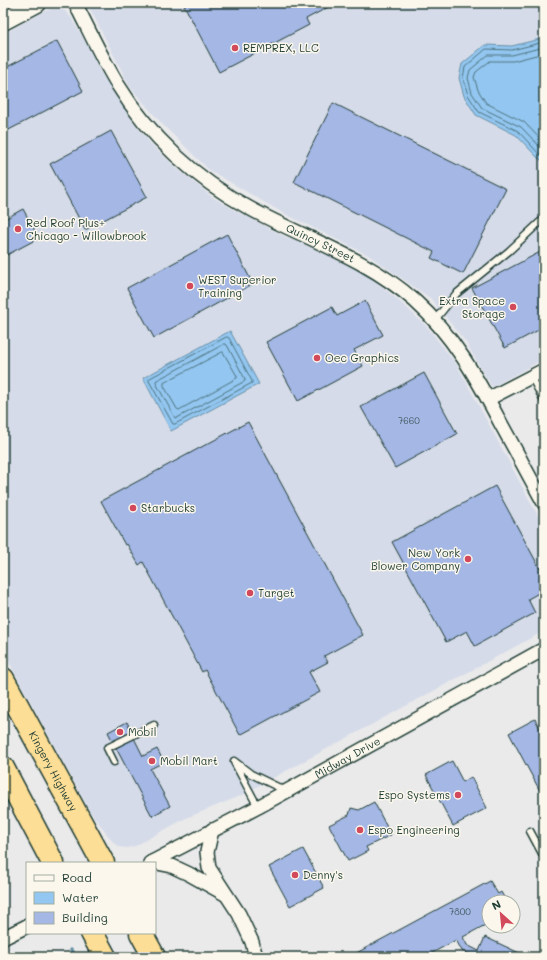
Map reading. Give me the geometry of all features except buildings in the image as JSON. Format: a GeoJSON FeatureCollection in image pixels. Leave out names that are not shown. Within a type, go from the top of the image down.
{"type":"FeatureCollection","features":[{"type":"Feature","properties":{"kind":"highway","name":"Kingery Highway"},"geometry":{"type":"LineString","coordinates":[[3,679],[102,862]]}},
{"type":"Feature","properties":{"kind":"highway"},"geometry":{"type":"LineString","coordinates":[[3,768],[53,862]]}},
{"type":"Feature","properties":{"kind":"highway"},"geometry":{"type":"LineString","coordinates":[[93,934],[105,957]]}},
{"type":"Feature","properties":{"kind":"highway"},"geometry":{"type":"LineString","coordinates":[[142,934],[154,957]]}},
{"type":"Feature","properties":{"kind":"street"},"geometry":{"type":"LineString","coordinates":[[3,21],[37,3]]}},
{"type":"Feature","properties":{"kind":"street","name":"Quincy Street"},"geometry":{"type":"LineString","coordinates":[[75,3],[118,84],[142,119],[180,159],[224,193],[248,208],[350,256],[371,268],[416,302],[434,321],[460,352],[488,399],[544,503]]}},
{"type":"Feature","properties":{"kind":"street"},"geometry":{"type":"LineString","coordinates":[[488,399],[544,370]]}},
{"type":"Feature","properties":{"kind":"street","name":"Midway Drive"},"geometry":{"type":"LineString","coordinates":[[151,862],[286,792],[544,649]]}},
{"type":"Feature","properties":{"kind":"street"},"geometry":{"type":"LineString","coordinates":[[212,830],[207,852],[209,868],[239,914],[252,942],[256,957]]}},
{"type":"Feature","properties":{"kind":"street"},"geometry":{"type":"LineString","coordinates":[[156,863],[172,866],[225,894]]}},
{"type":"Feature","properties":{"kind":"street"},"geometry":{"type":"LineString","coordinates":[[3,938],[26,926]]}},
{"type":"Feature","properties":{"kind":"lane"},"geometry":{"type":"LineString","coordinates":[[434,321],[456,294],[509,251],[540,222]]}},
{"type":"Feature","properties":{"kind":"lane"},"geometry":{"type":"LineString","coordinates":[[531,376],[544,401]]}},
{"type":"Feature","properties":{"kind":"lane"},"geometry":{"type":"LineString","coordinates":[[114,762],[107,748],[154,725]]}},
{"type":"Feature","properties":{"kind":"lane"},"geometry":{"type":"LineString","coordinates":[[258,807],[234,761],[251,774],[286,792]]}},
{"type":"Feature","properties":{"kind":"lane"},"geometry":{"type":"LineString","coordinates":[[530,831],[544,857]]}},
{"type":"Feature","properties":{"kind":"shaded area"},"geometry":{"type":"Polygon","coordinates":[[[87,3],[544,3],[544,359],[492,387],[465,341],[430,298],[368,255],[281,212],[209,170],[163,125],[130,87],[87,3]]]}},
{"type":"Feature","properties":{"kind":"shaded area"},"geometry":{"type":"Polygon","coordinates":[[[52,9],[65,11],[71,17],[101,73],[135,124],[151,144],[174,166],[212,197],[236,211],[284,236],[338,259],[374,280],[428,328],[457,365],[544,527],[544,631],[238,797],[186,818],[135,846],[127,848],[119,847],[113,842],[91,813],[3,651],[3,34],[45,11],[52,9]]]}},
{"type":"Feature","properties":{"kind":"water"},"geometry":{"type":"Polygon","coordinates":[[[544,38],[544,162],[538,158],[516,135],[476,115],[464,96],[459,78],[462,64],[485,45],[512,46],[544,38]]]}},
{"type":"Feature","properties":{"kind":"water"},"geometry":{"type":"Polygon","coordinates":[[[230,331],[259,384],[171,431],[143,378],[230,331]]]}},
{"type":"Feature","properties":{"kind":"waterway"},"geometry":{"type":"LineString","coordinates":[[71,950],[75,957]]}},
{"type":"Feature","properties":{"kind":"place","name":"REMPREX, LLC"},"geometry":{"type":"Point","coordinates":[235,48]}},
{"type":"Feature","properties":{"kind":"place","name":"Red Roof Plus+ Chicago - Willowbrook"},"geometry":{"type":"Point","coordinates":[18,229]}},
{"type":"Feature","properties":{"kind":"place","name":"WEST Superior Training"},"geometry":{"type":"Point","coordinates":[190,286]}},
{"type":"Feature","properties":{"kind":"place","name":"Extra Space Storage"},"geometry":{"type":"Point","coordinates":[513,307]}},
{"type":"Feature","properties":{"kind":"place","name":"Oec Graphics"},"geometry":{"type":"Point","coordinates":[317,358]}},
{"type":"Feature","properties":{"kind":"place","name":"Starbucks"},"geometry":{"type":"Point","coordinates":[133,508]}},
{"type":"Feature","properties":{"kind":"place","name":"New York Blower Company"},"geometry":{"type":"Point","coordinates":[468,559]}},
{"type":"Feature","properties":{"kind":"place","name":"Target"},"geometry":{"type":"Point","coordinates":[250,593]}},
{"type":"Feature","properties":{"kind":"place","name":"Mobil"},"geometry":{"type":"Point","coordinates":[120,732]}},
{"type":"Feature","properties":{"kind":"place","name":"Mobil Mart"},"geometry":{"type":"Point","coordinates":[152,761]}},
{"type":"Feature","properties":{"kind":"place","name":"Espo Systems"},"geometry":{"type":"Point","coordinates":[458,795]}},
{"type":"Feature","properties":{"kind":"place","name":"Espo Engineering"},"geometry":{"type":"Point","coordinates":[360,830]}},
{"type":"Feature","properties":{"kind":"place","name":"Denny's"},"geometry":{"type":"Point","coordinates":[295,875]}}]}
